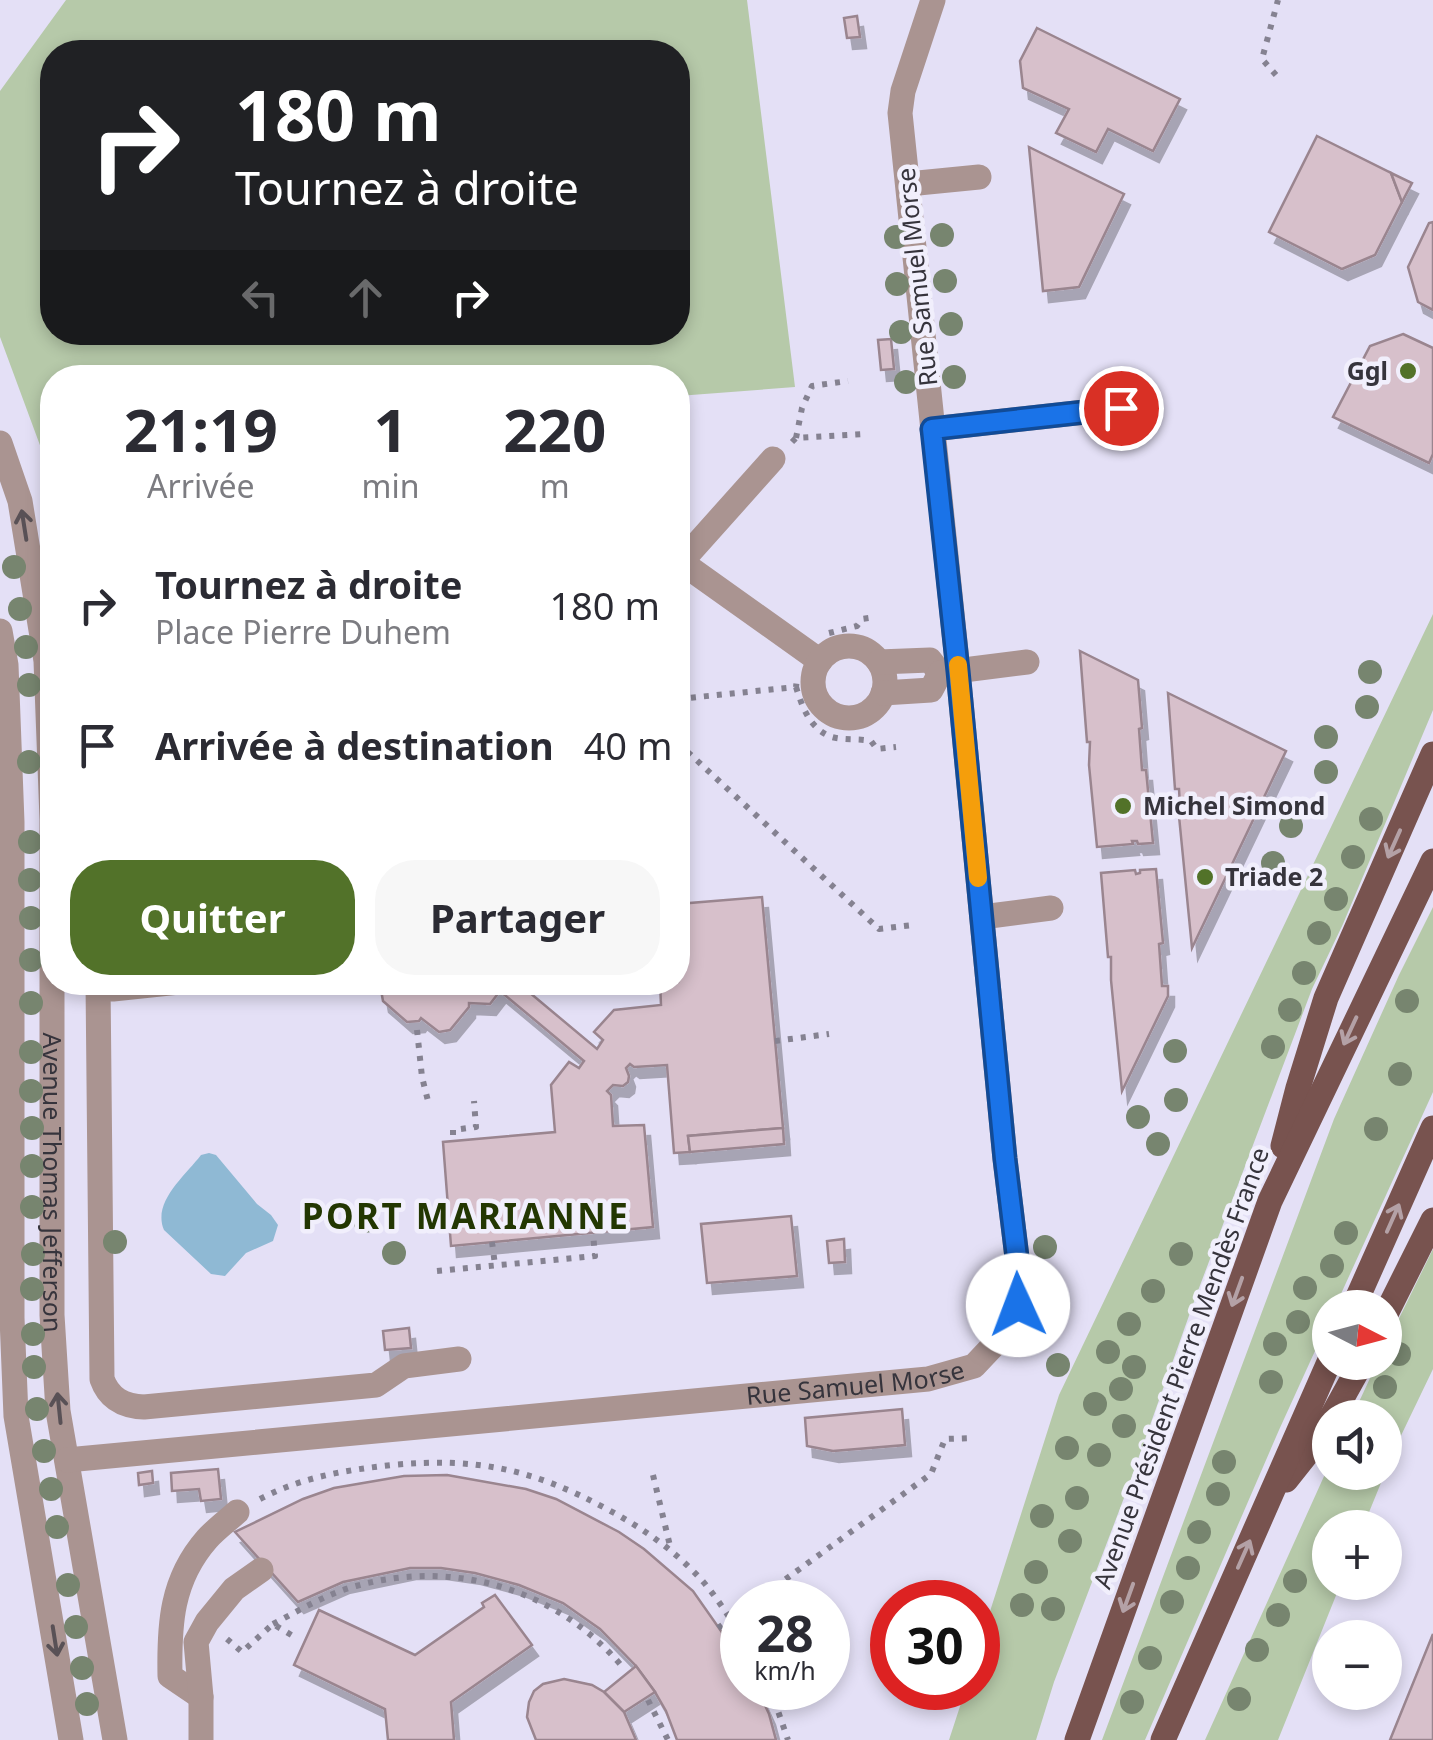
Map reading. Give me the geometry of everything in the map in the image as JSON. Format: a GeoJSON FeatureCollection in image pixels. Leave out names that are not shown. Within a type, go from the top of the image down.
{"type":"FeatureCollection","features":[{"type":"Feature","properties":{"kind":"main road"},"geometry":{"type":"LineString","coordinates":[[1270,1200],[1326,998],[1433,754]]}},
{"type":"Feature","properties":{"kind":"main road","name":"Avenue Président Pierre Mendès France"},"geometry":{"type":"LineString","coordinates":[[1077,1740],[1270,1200],[1433,861]]}},
{"type":"Feature","properties":{"kind":"main road"},"geometry":{"type":"LineString","coordinates":[[1361,1290],[1433,1128]]}},
{"type":"Feature","properties":{"kind":"main road"},"geometry":{"type":"LineString","coordinates":[[1398,1290],[1433,1220]]}},
{"type":"Feature","properties":{"kind":"main road"},"geometry":{"type":"LineString","coordinates":[[1163,1740],[1321,1380]]}},
{"type":"Feature","properties":{"kind":"main road"},"geometry":{"type":"LineString","coordinates":[[1264,1508],[1312,1447]]}},
{"type":"Feature","properties":{"kind":"street","name":"Rue Samuel Morse"},"geometry":{"type":"LineString","coordinates":[[68,1460],[928,1379],[974,1366],[1007,1330],[1018,1305],[1020,1282],[982,917],[949,672],[932,429],[900,113],[932,0]]}},
{"type":"Feature","properties":{"kind":"street"},"geometry":{"type":"LineString","coordinates":[[908,184],[979,178]]}},
{"type":"Feature","properties":{"kind":"street"},"geometry":{"type":"LineString","coordinates":[[932,429],[1121,408]]}},
{"type":"Feature","properties":{"kind":"street","name":"Avenue Thomas Jefferson"},"geometry":{"type":"LineString","coordinates":[[0,443],[20,502],[40,624]]}},
{"type":"Feature","properties":{"kind":"street"},"geometry":{"type":"LineString","coordinates":[[690,550],[773,459]]}},
{"type":"Feature","properties":{"kind":"street"},"geometry":{"type":"LineString","coordinates":[[690,570],[820,661]]}},
{"type":"Feature","properties":{"kind":"street","name":"Avenue Thomas Jefferson"},"geometry":{"type":"LineString","coordinates":[[0,631],[6,665],[12,822],[6,1177],[16,1416],[72,1740]]}},
{"type":"Feature","properties":{"kind":"street"},"geometry":{"type":"LineString","coordinates":[[856,646],[880,662],[884,672],[883,693],[876,706],[849,718],[828,711],[820,703],[815,693],[815,670],[827,653],[856,646]]}},
{"type":"Feature","properties":{"kind":"street"},"geometry":{"type":"LineString","coordinates":[[880,662],[930,660],[949,672],[1027,662]]}},
{"type":"Feature","properties":{"kind":"street"},"geometry":{"type":"LineString","coordinates":[[883,693],[931,690],[949,672]]}},
{"type":"Feature","properties":{"kind":"street"},"geometry":{"type":"LineString","coordinates":[[982,917],[1051,908]]}},
{"type":"Feature","properties":{"kind":"street","name":"Avenue Thomas Jefferson"},"geometry":{"type":"LineString","coordinates":[[52,995],[52,1316],[58,1411],[115,1740]]}},
{"type":"Feature","properties":{"kind":"street"},"geometry":{"type":"LineString","coordinates":[[98,995],[102,1379],[106,1390],[118,1401],[144,1407],[376,1385],[404,1366],[460,1359]]}},
{"type":"Feature","properties":{"kind":"street"},"geometry":{"type":"LineString","coordinates":[[201,1697],[170,1676],[173,1603],[187,1568],[206,1540],[237,1512]]}},
{"type":"Feature","properties":{"kind":"street"},"geometry":{"type":"LineString","coordinates":[[201,1740],[196,1642],[234,1590],[261,1570]]}},
{"type":"Feature","properties":{"kind":"path"},"geometry":{"type":"LineString","coordinates":[[1276,75],[1262,60],[1278,0]]}},
{"type":"Feature","properties":{"kind":"path"},"geometry":{"type":"LineString","coordinates":[[773,459],[796,438],[802,408],[812,386],[848,382]]}},
{"type":"Feature","properties":{"kind":"path"},"geometry":{"type":"LineString","coordinates":[[796,438],[864,434]]}},
{"type":"Feature","properties":{"kind":"path"},"geometry":{"type":"LineString","coordinates":[[796,687],[804,711],[830,737],[871,741],[877,749],[896,747]]}},
{"type":"Feature","properties":{"kind":"path"},"geometry":{"type":"LineString","coordinates":[[690,755],[879,928],[913,925]]}},
{"type":"Feature","properties":{"kind":"path"},"geometry":{"type":"LineString","coordinates":[[417,1030],[429,1105]]}},
{"type":"Feature","properties":{"kind":"path"},"geometry":{"type":"LineString","coordinates":[[775,1041],[829,1034]]}},
{"type":"Feature","properties":{"kind":"path"},"geometry":{"type":"LineString","coordinates":[[453,1135],[453,1130],[476,1127],[474,1100]]}},
{"type":"Feature","properties":{"kind":"path"},"geometry":{"type":"LineString","coordinates":[[438,1271],[595,1256],[593,1233]]}},
{"type":"Feature","properties":{"kind":"path"},"geometry":{"type":"LineString","coordinates":[[492,1242],[495,1265]]}},
{"type":"Feature","properties":{"kind":"path"},"geometry":{"type":"LineString","coordinates":[[784,1580],[931,1474],[945,1439],[974,1438]]}},
{"type":"Feature","properties":{"kind":"path"},"geometry":{"type":"LineString","coordinates":[[237,1512],[302,1481],[334,1472],[422,1462],[502,1468],[543,1478],[622,1517],[670,1550],[720,1605]]}},
{"type":"Feature","properties":{"kind":"path"},"geometry":{"type":"LineString","coordinates":[[653,1475],[670,1550]]}},
{"type":"Feature","properties":{"kind":"path"},"geometry":{"type":"LineString","coordinates":[[207,1622],[242,1652],[272,1624],[354,1586],[411,1576],[462,1578],[498,1585],[564,1615],[592,1634],[625,1670]]}},
{"type":"Feature","properties":{"kind":"path"},"geometry":{"type":"LineString","coordinates":[[272,1624],[293,1636]]}},
{"type":"Feature","properties":{"kind":"path"},"geometry":{"type":"LineString","coordinates":[[648,1700],[668,1740]]}},
{"type":"Feature","properties":{"kind":"path"},"geometry":{"type":"LineString","coordinates":[[778,1710],[788,1740]]}},
{"type":"Feature","properties":{"kind":"green space"},"geometry":{"type":"Polygon","coordinates":[[[66,0],[747,0],[795,387],[690,395],[690,365],[40,365],[40,445],[0,337],[0,91],[66,0]]]}},
{"type":"Feature","properties":{"kind":"green space"},"geometry":{"type":"Polygon","coordinates":[[[1433,614],[1433,710],[1312,989],[1054,1682],[1036,1740],[949,1740],[959,1710],[1000,1710],[1000,1580],[1059,1395],[1433,614]]]}},
{"type":"Feature","properties":{"kind":"green space"},"geometry":{"type":"Polygon","coordinates":[[[1433,907],[1433,1092],[1343,1290],[1312,1290],[1312,1358],[1145,1740],[1102,1740],[1334,1119],[1433,907]]]}},
{"type":"Feature","properties":{"kind":"green space"},"geometry":{"type":"Polygon","coordinates":[[[1433,1249],[1433,1369],[1402,1434],[1402,1400],[1360,1400],[1369,1380],[1402,1380],[1402,1312],[1433,1249]]]}},
{"type":"Feature","properties":{"kind":"green space"},"geometry":{"type":"Polygon","coordinates":[[[1318,1490],[1378,1490],[1370,1510],[1312,1510],[1312,1600],[1334,1600],[1326,1620],[1312,1620],[1312,1655],[1278,1740],[1205,1740],[1318,1490]]]}},
{"type":"Feature","properties":{"kind":"water"},"geometry":{"type":"Polygon","coordinates":[[[201,1155],[216,1155],[278,1225],[273,1241],[246,1253],[225,1276],[211,1274],[164,1230],[161,1220],[172,1190],[201,1155]]]}},
{"type":"Feature","properties":{"kind":"building"},"geometry":{"type":"Polygon","coordinates":[[[857,16],[860,37],[847,38],[844,18],[857,16]]]}},
{"type":"Feature","properties":{"kind":"building"},"geometry":{"type":"Polygon","coordinates":[[[1037,28],[1180,99],[1153,151],[1108,129],[1096,152],[1056,133],[1069,109],[1023,88],[1020,61],[1037,28]]]}},
{"type":"Feature","properties":{"kind":"building"},"geometry":{"type":"Polygon","coordinates":[[[1317,136],[1391,173],[1402,202],[1375,255],[1342,269],[1269,232],[1317,136]]]}},
{"type":"Feature","properties":{"kind":"building"},"geometry":{"type":"Polygon","coordinates":[[[1029,147],[1124,194],[1079,287],[1043,291],[1029,147]]]}},
{"type":"Feature","properties":{"kind":"building"},"geometry":{"type":"Polygon","coordinates":[[[1391,173],[1412,183],[1402,202],[1391,173]]]}},
{"type":"Feature","properties":{"kind":"building"},"geometry":{"type":"Polygon","coordinates":[[[1433,222],[1433,310],[1418,302],[1408,267],[1429,223],[1433,222]]]}},
{"type":"Feature","properties":{"kind":"building"},"geometry":{"type":"Polygon","coordinates":[[[1403,334],[1433,348],[1433,454],[1429,463],[1333,417],[1370,346],[1403,334]]]}},
{"type":"Feature","properties":{"kind":"building"},"geometry":{"type":"Polygon","coordinates":[[[891,339],[894,369],[881,370],[878,340],[891,339]]]}},
{"type":"Feature","properties":{"kind":"building"},"geometry":{"type":"Polygon","coordinates":[[[1080,651],[1138,680],[1142,770],[1146,770],[1153,843],[1132,841],[1133,844],[1097,847],[1080,651]]]}},
{"type":"Feature","properties":{"kind":"building","name":"Triade 2"},"geometry":{"type":"Polygon","coordinates":[[[1168,693],[1286,751],[1192,948],[1179,789],[1175,789],[1168,693]]]}},
{"type":"Feature","properties":{"kind":"building"},"geometry":{"type":"Polygon","coordinates":[[[1156,869],[1163,943],[1159,944],[1162,986],[1168,986],[1168,996],[1122,1091],[1101,873],[1135,870],[1136,874],[1156,869]]]}},
{"type":"Feature","properties":{"kind":"building"},"geometry":{"type":"Polygon","coordinates":[[[762,897],[783,1128],[688,1136],[690,1152],[674,1153],[667,1065],[630,1064],[626,1068],[628,1082],[613,1085],[607,1091],[611,1095],[613,1126],[644,1125],[653,1227],[451,1246],[443,1142],[555,1132],[551,1085],[569,1062],[579,1068],[584,1061],[505,995],[533,995],[597,1049],[603,1040],[594,1032],[614,1010],[661,1005],[661,995],[690,995],[690,903],[762,897]]]}},
{"type":"Feature","properties":{"kind":"building"},"geometry":{"type":"Polygon","coordinates":[[[382,995],[497,995],[490,1004],[469,1003],[450,1030],[439,1032],[421,1018],[407,1022],[383,1001],[382,995]]]}},
{"type":"Feature","properties":{"kind":"building"},"geometry":{"type":"Polygon","coordinates":[[[783,1128],[784,1144],[690,1152],[688,1136],[783,1128]]]}},
{"type":"Feature","properties":{"kind":"building"},"geometry":{"type":"Polygon","coordinates":[[[791,1216],[797,1276],[707,1283],[701,1224],[791,1216]]]}},
{"type":"Feature","properties":{"kind":"building"},"geometry":{"type":"Polygon","coordinates":[[[844,1239],[845,1262],[829,1263],[827,1241],[844,1239]]]}},
{"type":"Feature","properties":{"kind":"building"},"geometry":{"type":"Polygon","coordinates":[[[409,1328],[411,1348],[385,1350],[383,1331],[409,1328]]]}},
{"type":"Feature","properties":{"kind":"building"},"geometry":{"type":"Polygon","coordinates":[[[902,1409],[905,1445],[833,1451],[807,1446],[805,1418],[902,1409]]]}},
{"type":"Feature","properties":{"kind":"building"},"geometry":{"type":"Polygon","coordinates":[[[218,1469],[221,1499],[201,1501],[199,1489],[172,1491],[171,1473],[218,1469]]]}},
{"type":"Feature","properties":{"kind":"building"},"geometry":{"type":"Polygon","coordinates":[[[152,1471],[153,1483],[139,1485],[138,1473],[152,1471]]]}},
{"type":"Feature","properties":{"kind":"building"},"geometry":{"type":"Polygon","coordinates":[[[447,1475],[526,1489],[556,1499],[644,1549],[693,1591],[720,1630],[720,1710],[767,1710],[776,1740],[677,1740],[655,1692],[600,1629],[563,1603],[519,1585],[475,1573],[410,1568],[343,1582],[298,1602],[235,1532],[334,1488],[404,1476],[447,1475]]]}},
{"type":"Feature","properties":{"kind":"building"},"geometry":{"type":"Polygon","coordinates":[[[495,1595],[532,1645],[451,1702],[454,1740],[388,1740],[385,1709],[294,1665],[319,1610],[415,1655],[495,1595]]]}},
{"type":"Feature","properties":{"kind":"building"},"geometry":{"type":"Polygon","coordinates":[[[1433,1634],[1433,1740],[1390,1740],[1433,1634]]]}},
{"type":"Feature","properties":{"kind":"building"},"geometry":{"type":"Polygon","coordinates":[[[636,1666],[655,1692],[624,1712],[604,1692],[636,1666]]]}},
{"type":"Feature","properties":{"kind":"building"},"geometry":{"type":"Polygon","coordinates":[[[564,1679],[604,1692],[624,1712],[636,1740],[536,1740],[527,1717],[534,1691],[543,1684],[564,1679]]]}},
{"type":"Feature","properties":{"kind":"slow traffic"},"geometry":{"type":"LineString","coordinates":[[958,665],[978,878]]}},
{"type":"Feature","properties":{"kind":"place","name":"Ggl"},"geometry":{"type":"Point","coordinates":[1408,371]}},
{"type":"Feature","properties":{"kind":"place","name":"Michel Simond"},"geometry":{"type":"Point","coordinates":[1123,806]}},
{"type":"Feature","properties":{"kind":"place","name":"Triade 2"},"geometry":{"type":"Point","coordinates":[1205,877]}},
{"type":"Feature","properties":{"kind":"district","name":"PORT MARIANNE"},"geometry":{"type":"Point","coordinates":[466,1217]}},
{"type":"Feature","properties":{"kind":"route"},"geometry":{"type":"LineString","coordinates":[[1018,1305],[1020,1282],[932,429],[1121,408]]}}]}
